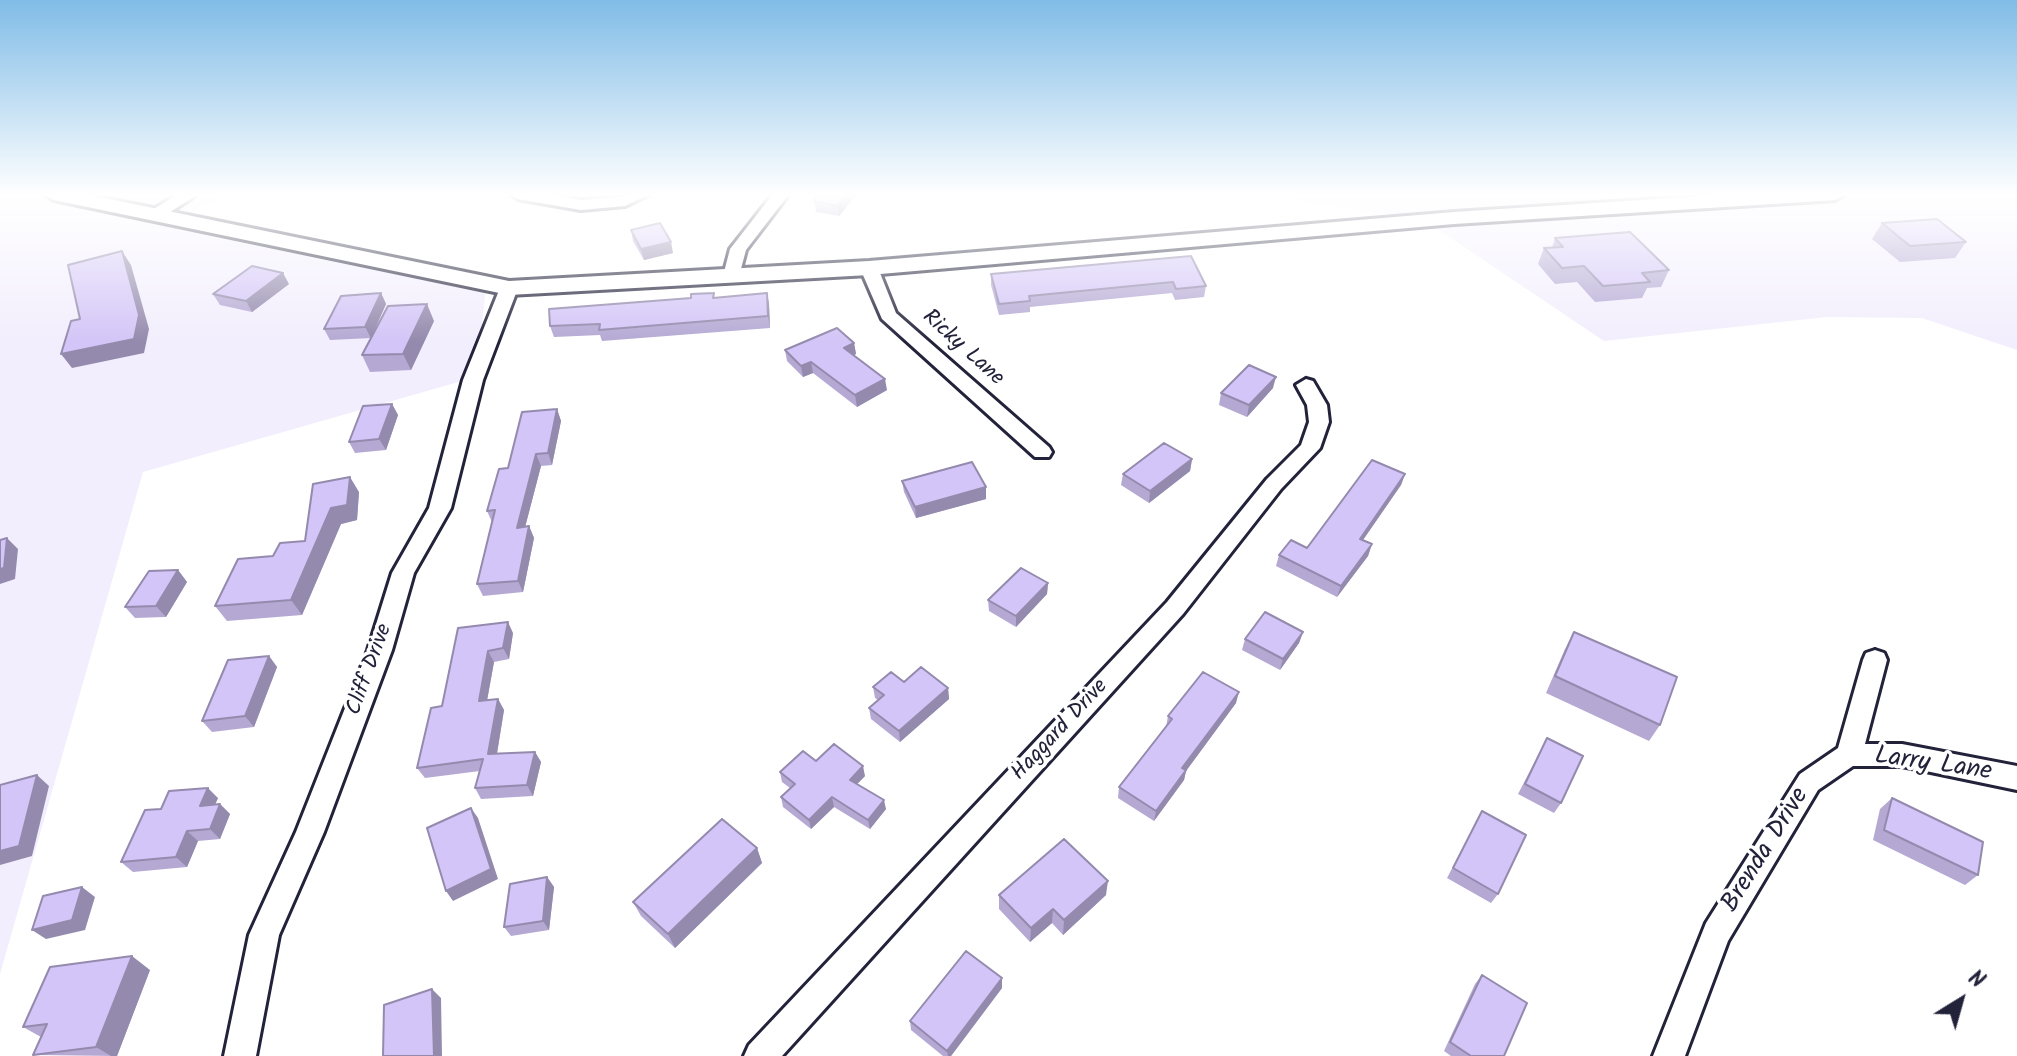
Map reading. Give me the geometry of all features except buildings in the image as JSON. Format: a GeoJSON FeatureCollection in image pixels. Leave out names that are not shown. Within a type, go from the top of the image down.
{"type":"FeatureCollection","features":[{"type":"Feature","properties":{"kind":"street"},"geometry":{"type":"LineString","coordinates":[[292,243],[509,288],[869,268],[1158,243]]}},
{"type":"Feature","properties":{"kind":"street"},"geometry":{"type":"LineString","coordinates":[[732,276],[738,249],[742,243]]}},
{"type":"Feature","properties":{"kind":"street","name":"Ricky Lane"},"geometry":{"type":"LineString","coordinates":[[869,268],[888,315],[1042,452]]}},
{"type":"Feature","properties":{"kind":"street","name":"Cliff Drive"},"geometry":{"type":"LineString","coordinates":[[240,1056],[264,935],[310,832],[380,650],[403,573],[440,508],[473,380],[509,288]]}},
{"type":"Feature","properties":{"kind":"street","name":"Haggard Drive"},"geometry":{"type":"LineString","coordinates":[[760,1056],[1175,608],[1274,484],[1310,448],[1319,422],[1317,405],[1306,385]]}},
{"type":"Feature","properties":{"kind":"street"},"geometry":{"type":"LineString","coordinates":[[1849,755],[1875,660]]}},
{"type":"Feature","properties":{"kind":"street","name":"Larry Lane"},"geometry":{"type":"LineString","coordinates":[[1849,755],[1902,755],[2017,778]]}},
{"type":"Feature","properties":{"kind":"street","name":"Brenda Drive"},"geometry":{"type":"LineString","coordinates":[[1669,1056],[1716,933],[1809,782],[1849,755]]}},
{"type":"Feature","properties":{"kind":"shaded area"},"geometry":{"type":"Polygon","coordinates":[[[0,243],[313,243],[487,279],[476,377],[143,472],[0,974],[0,243]]]}},
{"type":"Feature","properties":{"kind":"shaded area"},"geometry":{"type":"Polygon","coordinates":[[[1459,243],[2017,243],[2017,350],[1922,318],[1827,317],[1604,341],[1459,243]]]}}]}
